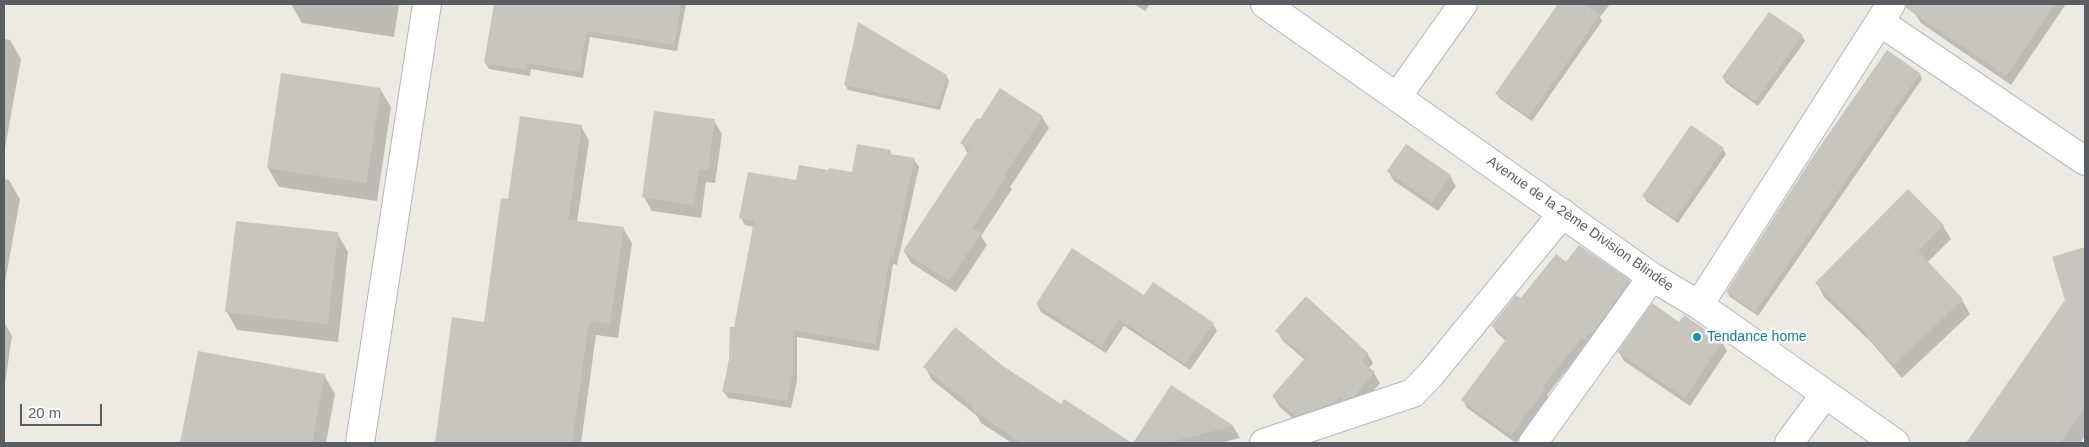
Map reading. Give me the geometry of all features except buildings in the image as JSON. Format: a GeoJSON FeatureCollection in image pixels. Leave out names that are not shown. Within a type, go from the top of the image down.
{"type":"FeatureCollection","features":[{"type":"Feature","properties":{"kind":"street"},"geometry":{"type":"LineString","coordinates":[[360,443],[427,4]]}},
{"type":"Feature","properties":{"kind":"street","name":"Avenue de la 2ème Division Blindée"},"geometry":{"type":"LineString","coordinates":[[1265,4],[1652,277],[1699,305],[1895,443]]}},
{"type":"Feature","properties":{"kind":"street"},"geometry":{"type":"LineString","coordinates":[[1398,97],[1463,4]]}},
{"type":"Feature","properties":{"kind":"street"},"geometry":{"type":"LineString","coordinates":[[1699,305],[1886,13],[2085,161]]}},
{"type":"Feature","properties":{"kind":"street"},"geometry":{"type":"LineString","coordinates":[[1264,443],[1383,405],[1413,393],[1432,373],[1562,213]]}},
{"type":"Feature","properties":{"kind":"street"},"geometry":{"type":"LineString","coordinates":[[1533,443],[1652,277]]}},
{"type":"Feature","properties":{"kind":"street"},"geometry":{"type":"LineString","coordinates":[[1788,443],[1825,394]]}},
{"type":"Feature","properties":{"kind":"place","name":"Tendance home"},"geometry":{"type":"Point","coordinates":[1697,337]}}]}
